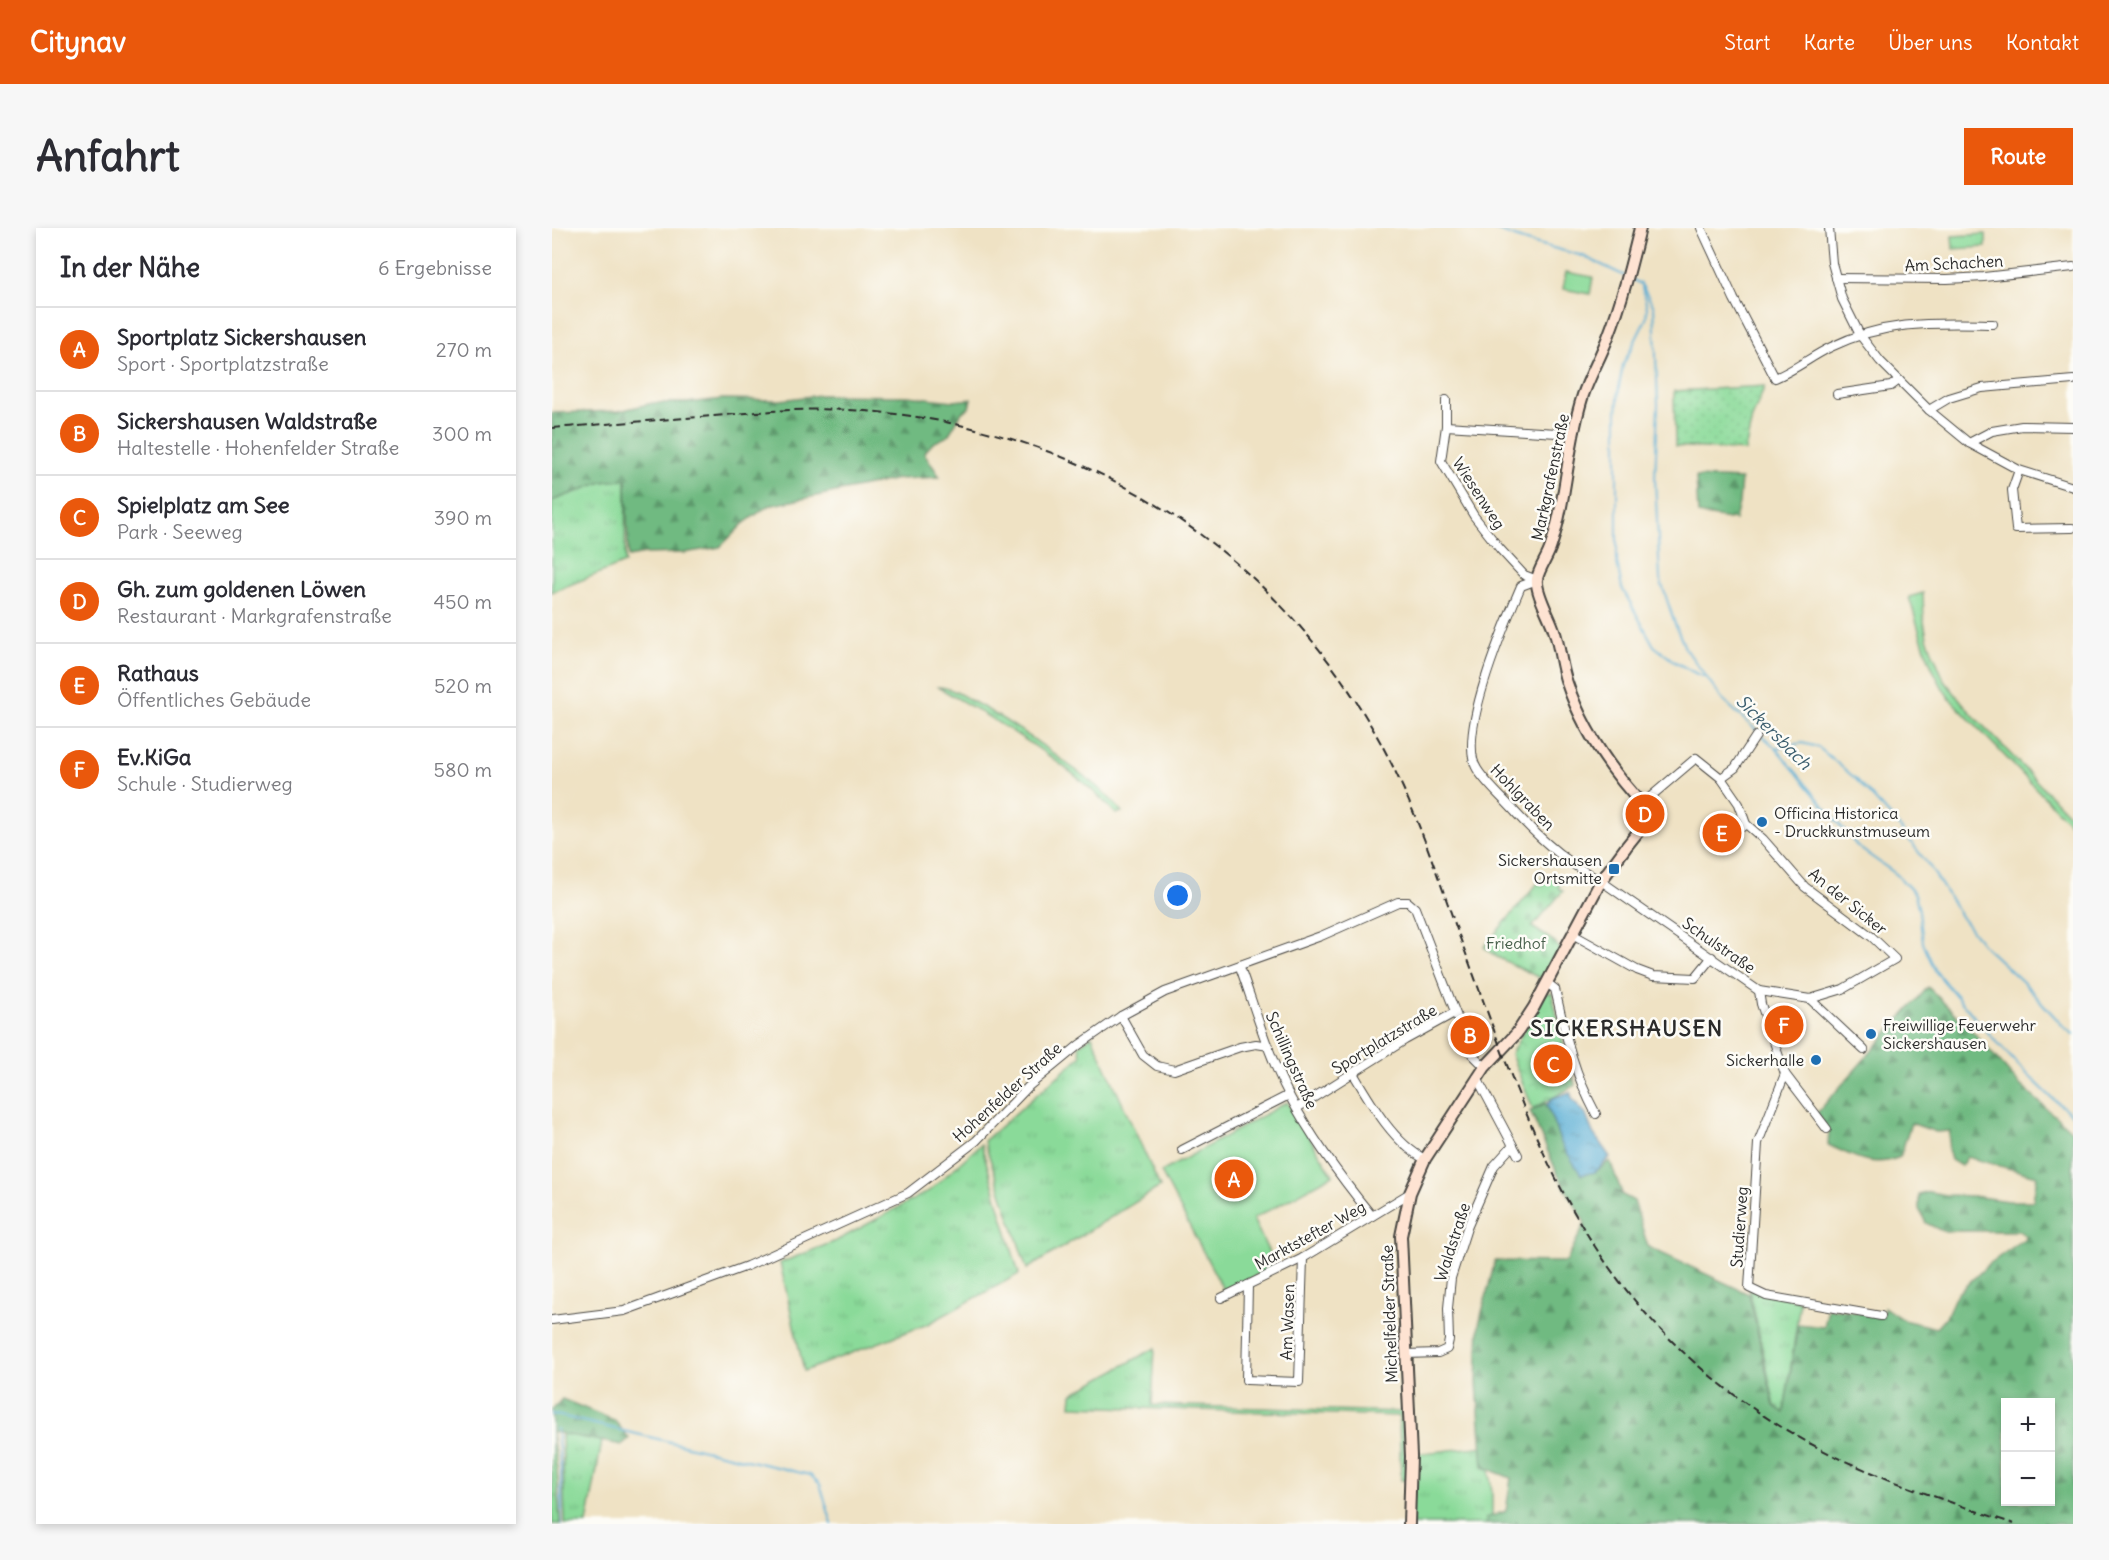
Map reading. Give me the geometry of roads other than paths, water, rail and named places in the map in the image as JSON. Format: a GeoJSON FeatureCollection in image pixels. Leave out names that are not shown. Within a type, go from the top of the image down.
{"type":"FeatureCollection","features":[{"type":"Feature","properties":{"kind":"street","name":"Markgrafenstraße"},"geometry":{"type":"LineString","coordinates":[[1537,580],[1551,546],[1583,394],[1608,337],[1628,278],[1640,228]]}},
{"type":"Feature","properties":{"kind":"street"},"geometry":{"type":"LineString","coordinates":[[1701,228],[1734,299],[1775,378],[1831,347],[1883,328],[1910,324],[1994,324]]}},
{"type":"Feature","properties":{"kind":"street"},"geometry":{"type":"LineString","coordinates":[[1828,228],[1829,247],[1842,299],[1860,335],[1880,361],[1929,410],[1970,443],[2019,471],[2073,487]]}},
{"type":"Feature","properties":{"kind":"street","name":"Am Schachen"},"geometry":{"type":"LineString","coordinates":[[1836,278],[1947,279],[2073,267]]}},
{"type":"Feature","properties":{"kind":"street"},"geometry":{"type":"LineString","coordinates":[[1836,394],[1890,386],[1899,380]]}},
{"type":"Feature","properties":{"kind":"street"},"geometry":{"type":"LineString","coordinates":[[1929,410],[1949,398],[1982,388],[2073,380]]}},
{"type":"Feature","properties":{"kind":"street","name":"Wiesenweg"},"geometry":{"type":"LineString","coordinates":[[1446,400],[1446,426],[1441,461],[1474,516],[1500,549],[1524,575],[1537,580]]}},
{"type":"Feature","properties":{"kind":"street"},"geometry":{"type":"LineString","coordinates":[[1446,426],[1573,434]]}},
{"type":"Feature","properties":{"kind":"street"},"geometry":{"type":"LineString","coordinates":[[1970,443],[1992,431],[2022,426],[2073,427]]}},
{"type":"Feature","properties":{"kind":"street"},"geometry":{"type":"LineString","coordinates":[[2019,471],[2012,490],[2016,529],[2072,528]]}},
{"type":"Feature","properties":{"kind":"street"},"geometry":{"type":"LineString","coordinates":[[1537,580],[1538,590],[1554,629],[1566,682],[1574,702],[1608,762],[1642,804]]}},
{"type":"Feature","properties":{"kind":"street","name":"Hohlgraben"},"geometry":{"type":"LineString","coordinates":[[1537,580],[1521,586],[1484,678],[1472,743],[1476,768],[1523,820],[1579,870],[1601,881]]}},
{"type":"Feature","properties":{"kind":"street"},"geometry":{"type":"LineString","coordinates":[[1721,778],[1735,768],[1756,736]]}},
{"type":"Feature","properties":{"kind":"street","name":"An der Sicker"},"geometry":{"type":"LineString","coordinates":[[1642,804],[1696,758],[1721,778],[1739,804],[1746,824],[1763,839],[1805,887],[1872,937],[1895,959]]}},
{"type":"Feature","properties":{"kind":"street","name":"Michelfelder Straße"},"geometry":{"type":"LineString","coordinates":[[1409,1524],[1411,1456],[1401,1236],[1410,1193],[1425,1159],[1477,1078],[1517,1033],[1574,935],[1601,881],[1650,817],[1642,804]]}},
{"type":"Feature","properties":{"kind":"street"},"geometry":{"type":"LineString","coordinates":[[1738,830],[1746,824]]}},
{"type":"Feature","properties":{"kind":"street","name":"Schulstraße"},"geometry":{"type":"LineString","coordinates":[[1601,881],[1759,991],[1810,999],[1843,988],[1895,959]]}},
{"type":"Feature","properties":{"kind":"street","name":"Hohenfelder Straße"},"geometry":{"type":"LineString","coordinates":[[552,1320],[624,1311],[747,1266],[908,1193],[976,1141],[1029,1086],[1079,1045],[1121,1016],[1165,992],[1321,936],[1398,902],[1408,902],[1415,908],[1471,1053],[1485,1067]]}},
{"type":"Feature","properties":{"kind":"street"},"geometry":{"type":"LineString","coordinates":[[1574,935],[1637,970],[1653,976],[1695,978],[1712,957]]}},
{"type":"Feature","properties":{"kind":"street","name":"Schillingstraße"},"geometry":{"type":"LineString","coordinates":[[1239,967],[1289,1095],[1312,1136],[1346,1185],[1372,1216]]}},
{"type":"Feature","properties":{"kind":"street"},"geometry":{"type":"LineString","coordinates":[[1547,983],[1556,989],[1572,1061],[1582,1088],[1596,1114]]}},
{"type":"Feature","properties":{"kind":"street"},"geometry":{"type":"LineString","coordinates":[[1759,991],[1761,1005],[1785,1074],[1827,1129]]}},
{"type":"Feature","properties":{"kind":"street"},"geometry":{"type":"LineString","coordinates":[[1810,999],[1864,1050]]}},
{"type":"Feature","properties":{"kind":"street","name":"Sportplatzstraße"},"geometry":{"type":"LineString","coordinates":[[1297,1108],[1405,1040],[1454,1013]]}},
{"type":"Feature","properties":{"kind":"street"},"geometry":{"type":"LineString","coordinates":[[1121,1016],[1143,1055],[1157,1066],[1174,1070],[1240,1047],[1256,1044],[1269,1046]]}},
{"type":"Feature","properties":{"kind":"street"},"geometry":{"type":"LineString","coordinates":[[1353,1073],[1369,1101],[1408,1149],[1425,1159]]}},
{"type":"Feature","properties":{"kind":"street","name":"Studierweg"},"geometry":{"type":"LineString","coordinates":[[1785,1074],[1758,1143],[1749,1288],[1766,1296],[1881,1316]]}},
{"type":"Feature","properties":{"kind":"street"},"geometry":{"type":"LineString","coordinates":[[1477,1078],[1518,1155]]}},
{"type":"Feature","properties":{"kind":"street"},"geometry":{"type":"LineString","coordinates":[[1182,1150],[1289,1095]]}},
{"type":"Feature","properties":{"kind":"street","name":"Waldstraße"},"geometry":{"type":"LineString","coordinates":[[1406,1354],[1438,1353],[1447,1349],[1451,1278],[1467,1228],[1494,1166],[1512,1146]]}},
{"type":"Feature","properties":{"kind":"street","name":"Marktstefter Weg"},"geometry":{"type":"LineString","coordinates":[[1221,1298],[1303,1258],[1410,1193]]}},
{"type":"Feature","properties":{"kind":"street","name":"Am Wasen"},"geometry":{"type":"LineString","coordinates":[[1248,1285],[1246,1380],[1299,1382],[1303,1258]]}},
{"type":"Feature","properties":{"kind":"water"},"geometry":{"type":"Polygon","coordinates":[[[1570,1092],[1573,1100],[1585,1113],[1593,1133],[1610,1157],[1595,1172],[1581,1175],[1561,1143],[1547,1105],[1553,1098],[1570,1092]]]}},
{"type":"Feature","properties":{"kind":"waterway"},"geometry":{"type":"LineString","coordinates":[[1490,228],[1523,240],[1583,256],[1625,276]]}},
{"type":"Feature","properties":{"kind":"waterway","name":"Sickersbach"},"geometry":{"type":"LineString","coordinates":[[1631,279],[1641,284],[1654,307],[1658,405],[1655,479],[1660,579],[1685,648],[1724,701],[1776,748],[1858,847],[1896,874],[1915,894],[1923,943],[1936,972],[2021,1068],[2073,1115]]}},
{"type":"Feature","properties":{"kind":"waterway"},"geometry":{"type":"LineString","coordinates":[[1642,287],[1647,307],[1646,319],[1623,365],[1619,386],[1617,563],[1622,588],[1654,646],[1675,662],[1706,677]]}},
{"type":"Feature","properties":{"kind":"waterway"},"geometry":{"type":"LineString","coordinates":[[1776,748],[1802,743],[1818,747],[1856,779],[1898,825],[1984,946],[2024,983],[2073,1034]]}},
{"type":"Feature","properties":{"kind":"waterway"},"geometry":{"type":"LineString","coordinates":[[552,1414],[810,1475],[820,1484],[832,1524]]}},
{"type":"Feature","properties":{"kind":"waterway"},"geometry":{"type":"LineString","coordinates":[[557,1429],[562,1524]]}},
{"type":"Feature","properties":{"kind":"railway"},"geometry":{"type":"LineString","coordinates":[[552,428],[808,410],[865,411],[943,422],[1018,441],[1089,469],[1157,505],[1219,549],[1276,600],[1326,659],[1384,749],[1420,829],[1499,1044],[1540,1146],[1564,1195],[1592,1242],[1624,1288],[1662,1331],[1703,1370],[1770,1420],[1818,1448],[1885,1478],[2014,1524]]}},
{"type":"Feature","properties":{"kind":"place","name":"Gh. zum goldenen Löwen"},"geometry":{"type":"Point","coordinates":[1645,814]}},
{"type":"Feature","properties":{"kind":"place","name":"Officina Historica - Druckkunstmuseum"},"geometry":{"type":"Point","coordinates":[1762,822]}},
{"type":"Feature","properties":{"kind":"place","name":"Rathaus"},"geometry":{"type":"Point","coordinates":[1722,833]}},
{"type":"Feature","properties":{"kind":"place","name":"Sickershausen Ortsmitte"},"geometry":{"type":"Point","coordinates":[1614,869]}},
{"type":"Feature","properties":{"kind":"place","name":"Ev.KiGa"},"geometry":{"type":"Point","coordinates":[1784,1025]}},
{"type":"Feature","properties":{"kind":"place","name":"Freiwillige Feuerwehr Sickershausen"},"geometry":{"type":"Point","coordinates":[1871,1034]}},
{"type":"Feature","properties":{"kind":"place","name":"Sickershausen Waldstraße"},"geometry":{"type":"Point","coordinates":[1470,1035]}},
{"type":"Feature","properties":{"kind":"place","name":"Sickerhalle"},"geometry":{"type":"Point","coordinates":[1816,1060]}},
{"type":"Feature","properties":{"kind":"place","name":"Spielplatz am See"},"geometry":{"type":"Point","coordinates":[1553,1064]}},
{"type":"Feature","properties":{"kind":"place","name":"Sportplatz Sickershausen"},"geometry":{"type":"Point","coordinates":[1234,1179]}},
{"type":"Feature","properties":{"kind":"district","name":"SICKERSHAUSEN"},"geometry":{"type":"Point","coordinates":[1627,1028]}},
{"type":"Feature","properties":{"kind":"park label","name":"Friedhof"},"geometry":{"type":"Point","coordinates":[1516,943]}}]}
